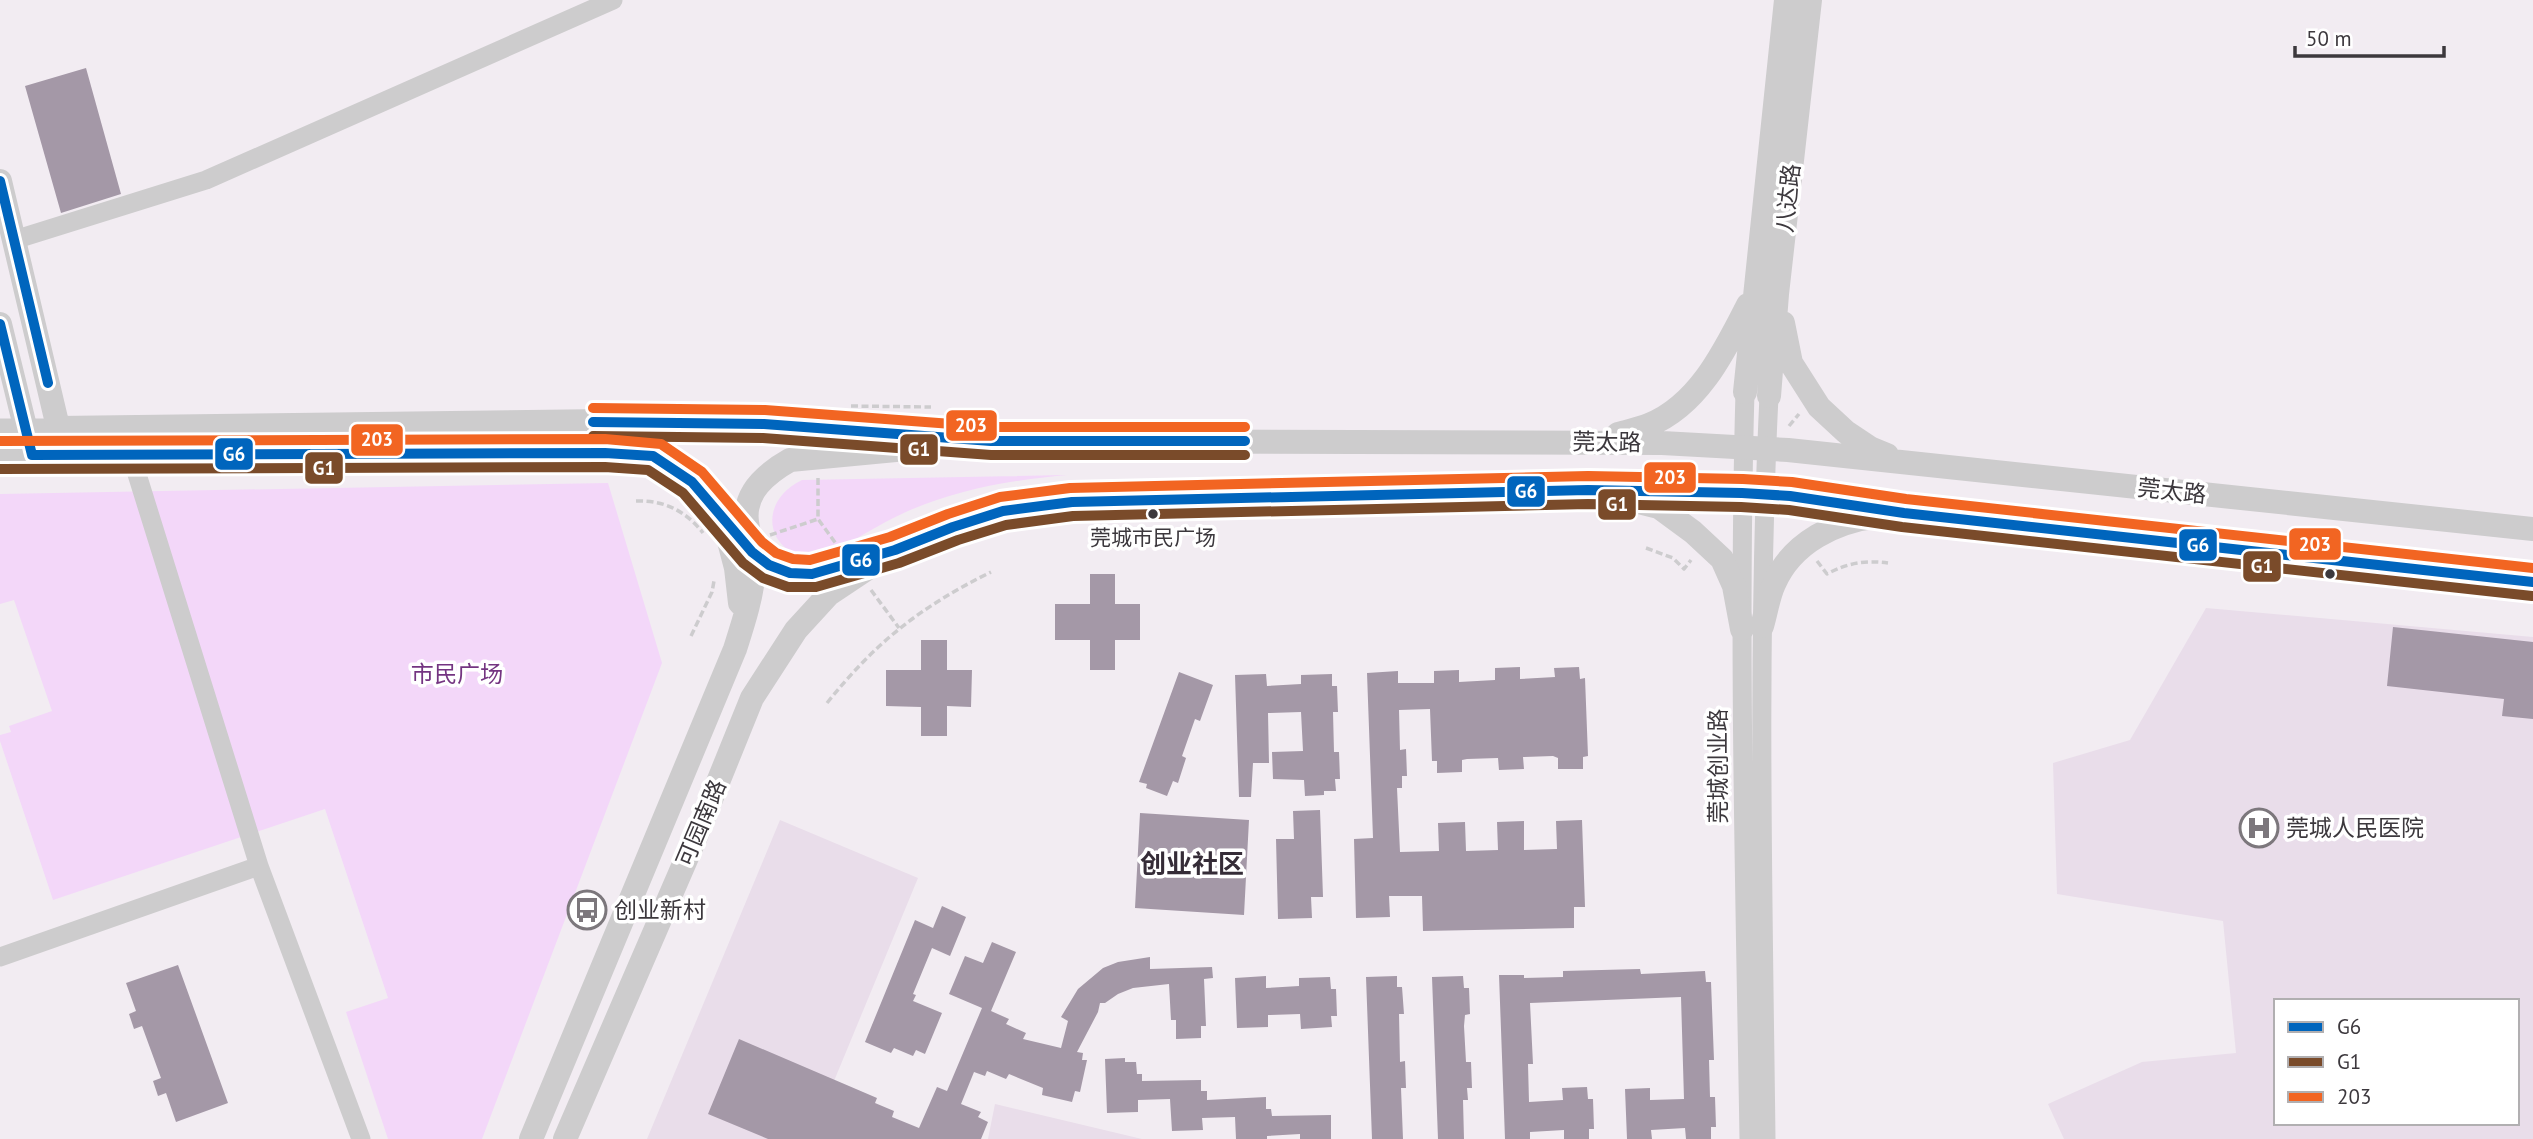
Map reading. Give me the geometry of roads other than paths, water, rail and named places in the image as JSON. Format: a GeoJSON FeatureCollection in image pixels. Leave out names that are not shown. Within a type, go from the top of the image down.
{"type":"FeatureCollection","features":[{"type":"Feature","properties":{"kind":"main road","name":"八达路"},"geometry":{"type":"LineString","coordinates":[[1757,394],[1786,0]]}},
{"type":"Feature","properties":{"kind":"main road","name":"八达路"},"geometry":{"type":"LineString","coordinates":[[1765,294],[1810,0]]}},
{"type":"Feature","properties":{"kind":"main road"},"geometry":{"type":"LineString","coordinates":[[0,181],[65,455]]}},
{"type":"Feature","properties":{"kind":"main road"},"geometry":{"type":"LineString","coordinates":[[1594,441],[1651,424],[1679,407],[1715,367],[1765,294]]}},
{"type":"Feature","properties":{"kind":"main road"},"geometry":{"type":"LineString","coordinates":[[1765,294],[1791,363],[1819,407],[1846,432],[1907,463]]}},
{"type":"Feature","properties":{"kind":"main road"},"geometry":{"type":"LineString","coordinates":[[0,324],[32,455],[606,453],[653,456],[692,482],[736,568],[743,625]]}},
{"type":"Feature","properties":{"kind":"main road"},"geometry":{"type":"LineString","coordinates":[[58,428],[592,422],[764,424],[991,442]]}},
{"type":"Feature","properties":{"kind":"main road","name":"莞太路"},"geometry":{"type":"LineString","coordinates":[[752,552],[746,518],[752,491],[772,470],[790,460],[991,442],[1594,441],[1755,448],[2533,528]]}},
{"type":"Feature","properties":{"kind":"main road"},"geometry":{"type":"LineString","coordinates":[[1588,490],[1659,507],[1703,541],[1722,559],[1752,628]]}},
{"type":"Feature","properties":{"kind":"main road","name":"莞太路"},"geometry":{"type":"LineString","coordinates":[[895,550],[1003,511],[1072,502],[1588,490],[1753,493],[1904,513],[2533,582]]}},
{"type":"Feature","properties":{"kind":"main road"},"geometry":{"type":"LineString","coordinates":[[1752,628],[1786,562],[1824,530],[1860,518],[1904,513]]}},
{"type":"Feature","properties":{"kind":"main road"},"geometry":{"type":"LineString","coordinates":[[715,530],[769,565],[790,573],[812,574],[895,550]]}},
{"type":"Feature","properties":{"kind":"main road","name":"可园南路"},"geometry":{"type":"LineString","coordinates":[[565,1139],[697,834],[752,698],[796,630],[829,594],[895,550]]}},
{"type":"Feature","properties":{"kind":"main road","name":"可园南路"},"geometry":{"type":"LineString","coordinates":[[531,1139],[722,683],[743,625],[754,569],[752,552]]}},
{"type":"Feature","properties":{"kind":"street"},"geometry":{"type":"LineString","coordinates":[[14,240],[206,180],[613,0]]}},
{"type":"Feature","properties":{"kind":"street","name":"莞城创业路"},"geometry":{"type":"LineString","coordinates":[[1757,394],[1752,628],[1766,1139]]}},
{"type":"Feature","properties":{"kind":"street"},"geometry":{"type":"LineString","coordinates":[[0,428],[58,428]]}},
{"type":"Feature","properties":{"kind":"street"},"geometry":{"type":"LineString","coordinates":[[0,456],[32,455]]}},
{"type":"Feature","properties":{"kind":"street"},"geometry":{"type":"LineString","coordinates":[[131,455],[259,866],[361,1139]]}},
{"type":"Feature","properties":{"kind":"street","name":"莞城创业路"},"geometry":{"type":"LineString","coordinates":[[1749,1139],[1743,809],[1752,628]]}},
{"type":"Feature","properties":{"kind":"street"},"geometry":{"type":"LineString","coordinates":[[0,957],[259,866]]}},
{"type":"Feature","properties":{"kind":"place","name":"莞城市民广场"},"geometry":{"type":"Point","coordinates":[1153,514]}},
{"type":"Feature","properties":{"kind":"place","name":"莞城人民医院"},"geometry":{"type":"Point","coordinates":[2259,828]}},
{"type":"Feature","properties":{"kind":"place","name":"创业新村"},"geometry":{"type":"Point","coordinates":[587,910]}},
{"type":"Feature","properties":{"kind":"district","name":"创业社区"},"geometry":{"type":"Point","coordinates":[1192,864]}},
{"type":"Feature","properties":{"kind":"park label","name":"市民广场"},"geometry":{"type":"Point","coordinates":[457,674]}}]}
